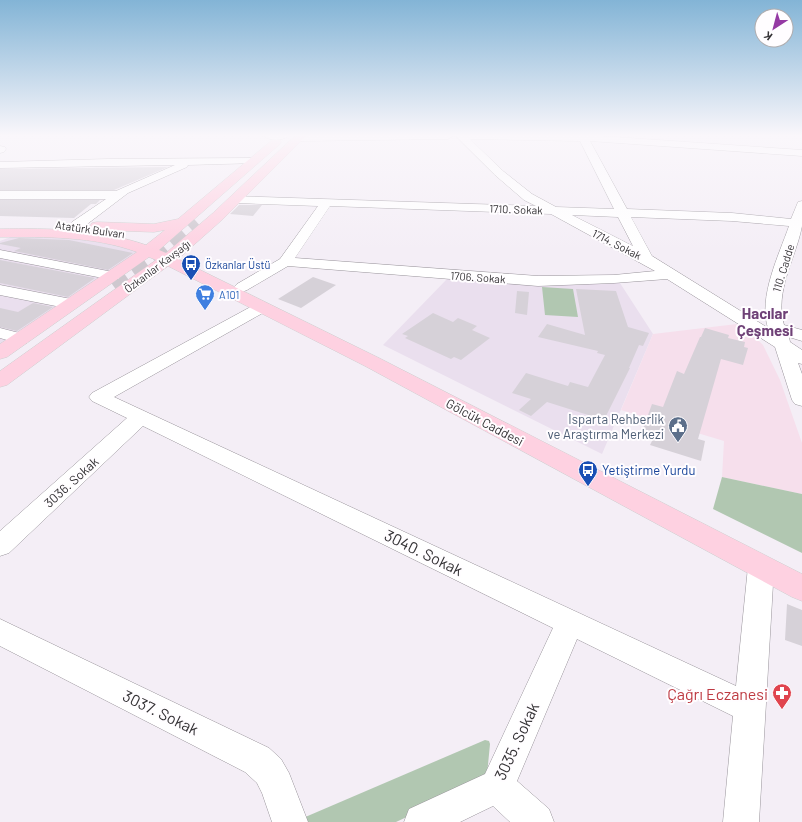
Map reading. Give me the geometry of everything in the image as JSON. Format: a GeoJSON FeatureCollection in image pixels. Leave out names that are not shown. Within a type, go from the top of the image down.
{"type":"FeatureCollection","features":[{"type":"Feature","properties":{"kind":"main road","name":"Özkanlar Kavşağı"},"geometry":{"type":"LineString","coordinates":[[0,381],[162,252],[194,222],[240,174]]}},
{"type":"Feature","properties":{"kind":"main road"},"geometry":{"type":"LineString","coordinates":[[77,224],[154,228],[194,222],[251,174]]}},
{"type":"Feature","properties":{"kind":"main road","name":"Özkanlar Kavşağı"},"geometry":{"type":"LineString","coordinates":[[0,353],[71,304],[116,282],[162,252],[236,199],[259,174]]}},
{"type":"Feature","properties":{"kind":"main road","name":"Atatürk Bulvarı"},"geometry":{"type":"LineString","coordinates":[[0,223],[77,224],[122,232],[162,252]]}},
{"type":"Feature","properties":{"kind":"main road","name":"Atatürk Bulvarı"},"geometry":{"type":"LineString","coordinates":[[0,233],[60,233],[94,237],[162,252]]}},
{"type":"Feature","properties":{"kind":"main road","name":"Gölcük Caddesi"},"geometry":{"type":"LineString","coordinates":[[162,252],[242,287],[371,350],[802,571]]}},
{"type":"Feature","properties":{"kind":"main road","name":"Gölcük Caddesi"},"geometry":{"type":"LineString","coordinates":[[162,252],[262,307],[366,359],[802,588]]}},
{"type":"Feature","properties":{"kind":"main road"},"geometry":{"type":"LineString","coordinates":[[0,363],[116,282]]}},
{"type":"Feature","properties":{"kind":"main road"},"geometry":{"type":"LineString","coordinates":[[0,372],[116,282]]}},
{"type":"Feature","properties":{"kind":"street"},"geometry":{"type":"LineString","coordinates":[[77,224],[118,195],[162,174]]}},
{"type":"Feature","properties":{"kind":"street","name":"1714. Sokak"},"geometry":{"type":"LineString","coordinates":[[501,174],[520,192],[550,210],[646,258],[729,310],[777,330]]}},
{"type":"Feature","properties":{"kind":"street"},"geometry":{"type":"LineString","coordinates":[[603,174],[646,258]]}},
{"type":"Feature","properties":{"kind":"street"},"geometry":{"type":"LineString","coordinates":[[0,196],[118,195]]}},
{"type":"Feature","properties":{"kind":"street","name":"1710. Sokak"},"geometry":{"type":"LineString","coordinates":[[236,199],[755,218],[796,223]]}},
{"type":"Feature","properties":{"kind":"street"},"geometry":{"type":"LineString","coordinates":[[242,287],[285,262],[327,202]]}},
{"type":"Feature","properties":{"kind":"street","name":"110. Cadde"},"geometry":{"type":"LineString","coordinates":[[802,205],[777,284],[773,302],[777,330],[802,400]]}},
{"type":"Feature","properties":{"kind":"street"},"geometry":{"type":"LineString","coordinates":[[0,238],[16,233]]}},
{"type":"Feature","properties":{"kind":"street"},"geometry":{"type":"LineString","coordinates":[[0,254],[116,282]]}},
{"type":"Feature","properties":{"kind":"street","name":"1706. Sokak"},"geometry":{"type":"LineString","coordinates":[[285,262],[538,281],[614,279],[672,274]]}},
{"type":"Feature","properties":{"kind":"street"},"geometry":{"type":"LineString","coordinates":[[0,290],[71,304]]}},
{"type":"Feature","properties":{"kind":"street","name":"3040. Sokak"},"geometry":{"type":"LineString","coordinates":[[262,307],[99,397],[750,708]]}},
{"type":"Feature","properties":{"kind":"street"},"geometry":{"type":"LineString","coordinates":[[729,310],[752,315],[777,330],[802,341]]}},
{"type":"Feature","properties":{"kind":"street"},"geometry":{"type":"LineString","coordinates":[[777,330],[802,336]]}},
{"type":"Feature","properties":{"kind":"street"},"geometry":{"type":"LineString","coordinates":[[777,330],[802,358]]}},
{"type":"Feature","properties":{"kind":"street"},"geometry":{"type":"LineString","coordinates":[[0,334],[21,338]]}},
{"type":"Feature","properties":{"kind":"street","name":"3036. Sokak"},"geometry":{"type":"LineString","coordinates":[[0,546],[141,417]]}},
{"type":"Feature","properties":{"kind":"street"},"geometry":{"type":"LineString","coordinates":[[741,822],[761,567]]}},
{"type":"Feature","properties":{"kind":"street","name":"3035. Sokak"},"geometry":{"type":"LineString","coordinates":[[422,822],[497,786],[570,622]]}},
{"type":"Feature","properties":{"kind":"street","name":"3037. Sokak"},"geometry":{"type":"LineString","coordinates":[[0,632],[257,760],[269,772],[277,785],[290,822]]}},
{"type":"Feature","properties":{"kind":"street"},"geometry":{"type":"LineString","coordinates":[[497,786],[536,822]]}},
{"type":"Feature","properties":{"kind":"shaded area"},"geometry":{"type":"Polygon","coordinates":[[[16,235],[60,236],[115,245],[140,252],[0,350],[0,241],[16,235]]]}},
{"type":"Feature","properties":{"kind":"shaded area"},"geometry":{"type":"Polygon","coordinates":[[[447,279],[578,284],[620,283],[653,334],[602,454],[383,345],[447,279]]]}},
{"type":"Feature","properties":{"kind":"shaded area"},"geometry":{"type":"Polygon","coordinates":[[[737,324],[754,336],[763,345],[780,380],[802,443],[802,494],[722,477],[724,441],[621,410],[653,334],[737,324]]]}},
{"type":"Feature","properties":{"kind":"green space"},"geometry":{"type":"Polygon","coordinates":[[[542,287],[573,289],[578,317],[545,315],[542,287]]]}},
{"type":"Feature","properties":{"kind":"green space"},"geometry":{"type":"Polygon","coordinates":[[[722,477],[802,494],[802,553],[713,509],[722,477]]]}},
{"type":"Feature","properties":{"kind":"green space"},"geometry":{"type":"Polygon","coordinates":[[[485,740],[489,741],[490,744],[487,775],[477,784],[396,822],[302,822],[303,818],[485,740]]]}},
{"type":"Feature","properties":{"kind":"building"},"geometry":{"type":"Polygon","coordinates":[[[0,174],[151,174],[114,190],[0,190],[0,174]]]}},
{"type":"Feature","properties":{"kind":"building"},"geometry":{"type":"Polygon","coordinates":[[[0,200],[100,200],[96,204],[91,204],[74,218],[0,216],[0,200]]]}},
{"type":"Feature","properties":{"kind":"building"},"geometry":{"type":"Polygon","coordinates":[[[239,205],[262,205],[253,216],[230,214],[239,205]]]}},
{"type":"Feature","properties":{"kind":"building"},"geometry":{"type":"Polygon","coordinates":[[[19,238],[69,240],[133,253],[108,270],[14,251],[21,248],[0,244],[19,238]]]}},
{"type":"Feature","properties":{"kind":"building"},"geometry":{"type":"Polygon","coordinates":[[[0,260],[95,278],[68,297],[0,283],[0,260]]]}},
{"type":"Feature","properties":{"kind":"building"},"geometry":{"type":"Polygon","coordinates":[[[313,277],[336,285],[301,308],[278,299],[313,277]]]}},
{"type":"Feature","properties":{"kind":"building"},"geometry":{"type":"Polygon","coordinates":[[[576,289],[616,291],[628,327],[649,333],[643,346],[639,345],[630,368],[604,420],[547,402],[531,416],[519,410],[531,399],[512,393],[526,373],[568,386],[570,382],[588,387],[605,355],[597,353],[598,351],[538,337],[547,324],[585,335],[576,289]]]}},
{"type":"Feature","properties":{"kind":"building"},"geometry":{"type":"Polygon","coordinates":[[[517,291],[529,292],[527,315],[515,313],[517,291]]]}},
{"type":"Feature","properties":{"kind":"building"},"geometry":{"type":"Polygon","coordinates":[[[33,303],[53,307],[17,331],[0,327],[0,308],[18,312],[33,303]]]}},
{"type":"Feature","properties":{"kind":"building"},"geometry":{"type":"Polygon","coordinates":[[[433,313],[453,322],[458,318],[477,326],[472,330],[490,338],[461,360],[454,357],[451,359],[405,338],[408,336],[402,334],[433,313]]]}},
{"type":"Feature","properties":{"kind":"building"},"geometry":{"type":"Polygon","coordinates":[[[705,328],[729,335],[728,338],[745,342],[744,347],[748,348],[743,365],[721,359],[698,439],[705,441],[701,461],[650,445],[652,441],[640,437],[652,404],[663,407],[677,371],[684,374],[705,328]]]}},
{"type":"Feature","properties":{"kind":"building"},"geometry":{"type":"Polygon","coordinates":[[[787,604],[802,610],[802,646],[785,640],[787,604]]]}},
{"type":"Feature","properties":{"kind":"tunnel"},"geometry":{"type":"LineString","coordinates":[[112,284],[161,249],[195,220]]}},
{"type":"Feature","properties":{"kind":"place","name":"Özkanlar Üstü"},"geometry":{"type":"Point","coordinates":[191,281]}},
{"type":"Feature","properties":{"kind":"place","name":"A101"},"geometry":{"type":"Point","coordinates":[205,311]}},
{"type":"Feature","properties":{"kind":"place","name":"Isparta Rehberlik ve Araştırma Merkezi"},"geometry":{"type":"Point","coordinates":[678,443]}},
{"type":"Feature","properties":{"kind":"place","name":"Yetiştirme Yurdu"},"geometry":{"type":"Point","coordinates":[588,487]}},
{"type":"Feature","properties":{"kind":"place","name":"Çağrı Eczanesi"},"geometry":{"type":"Point","coordinates":[782,710]}},
{"type":"Feature","properties":{"kind":"district","name":"Hacılar Çeşmesi"},"geometry":{"type":"Point","coordinates":[765,322]}}]}
